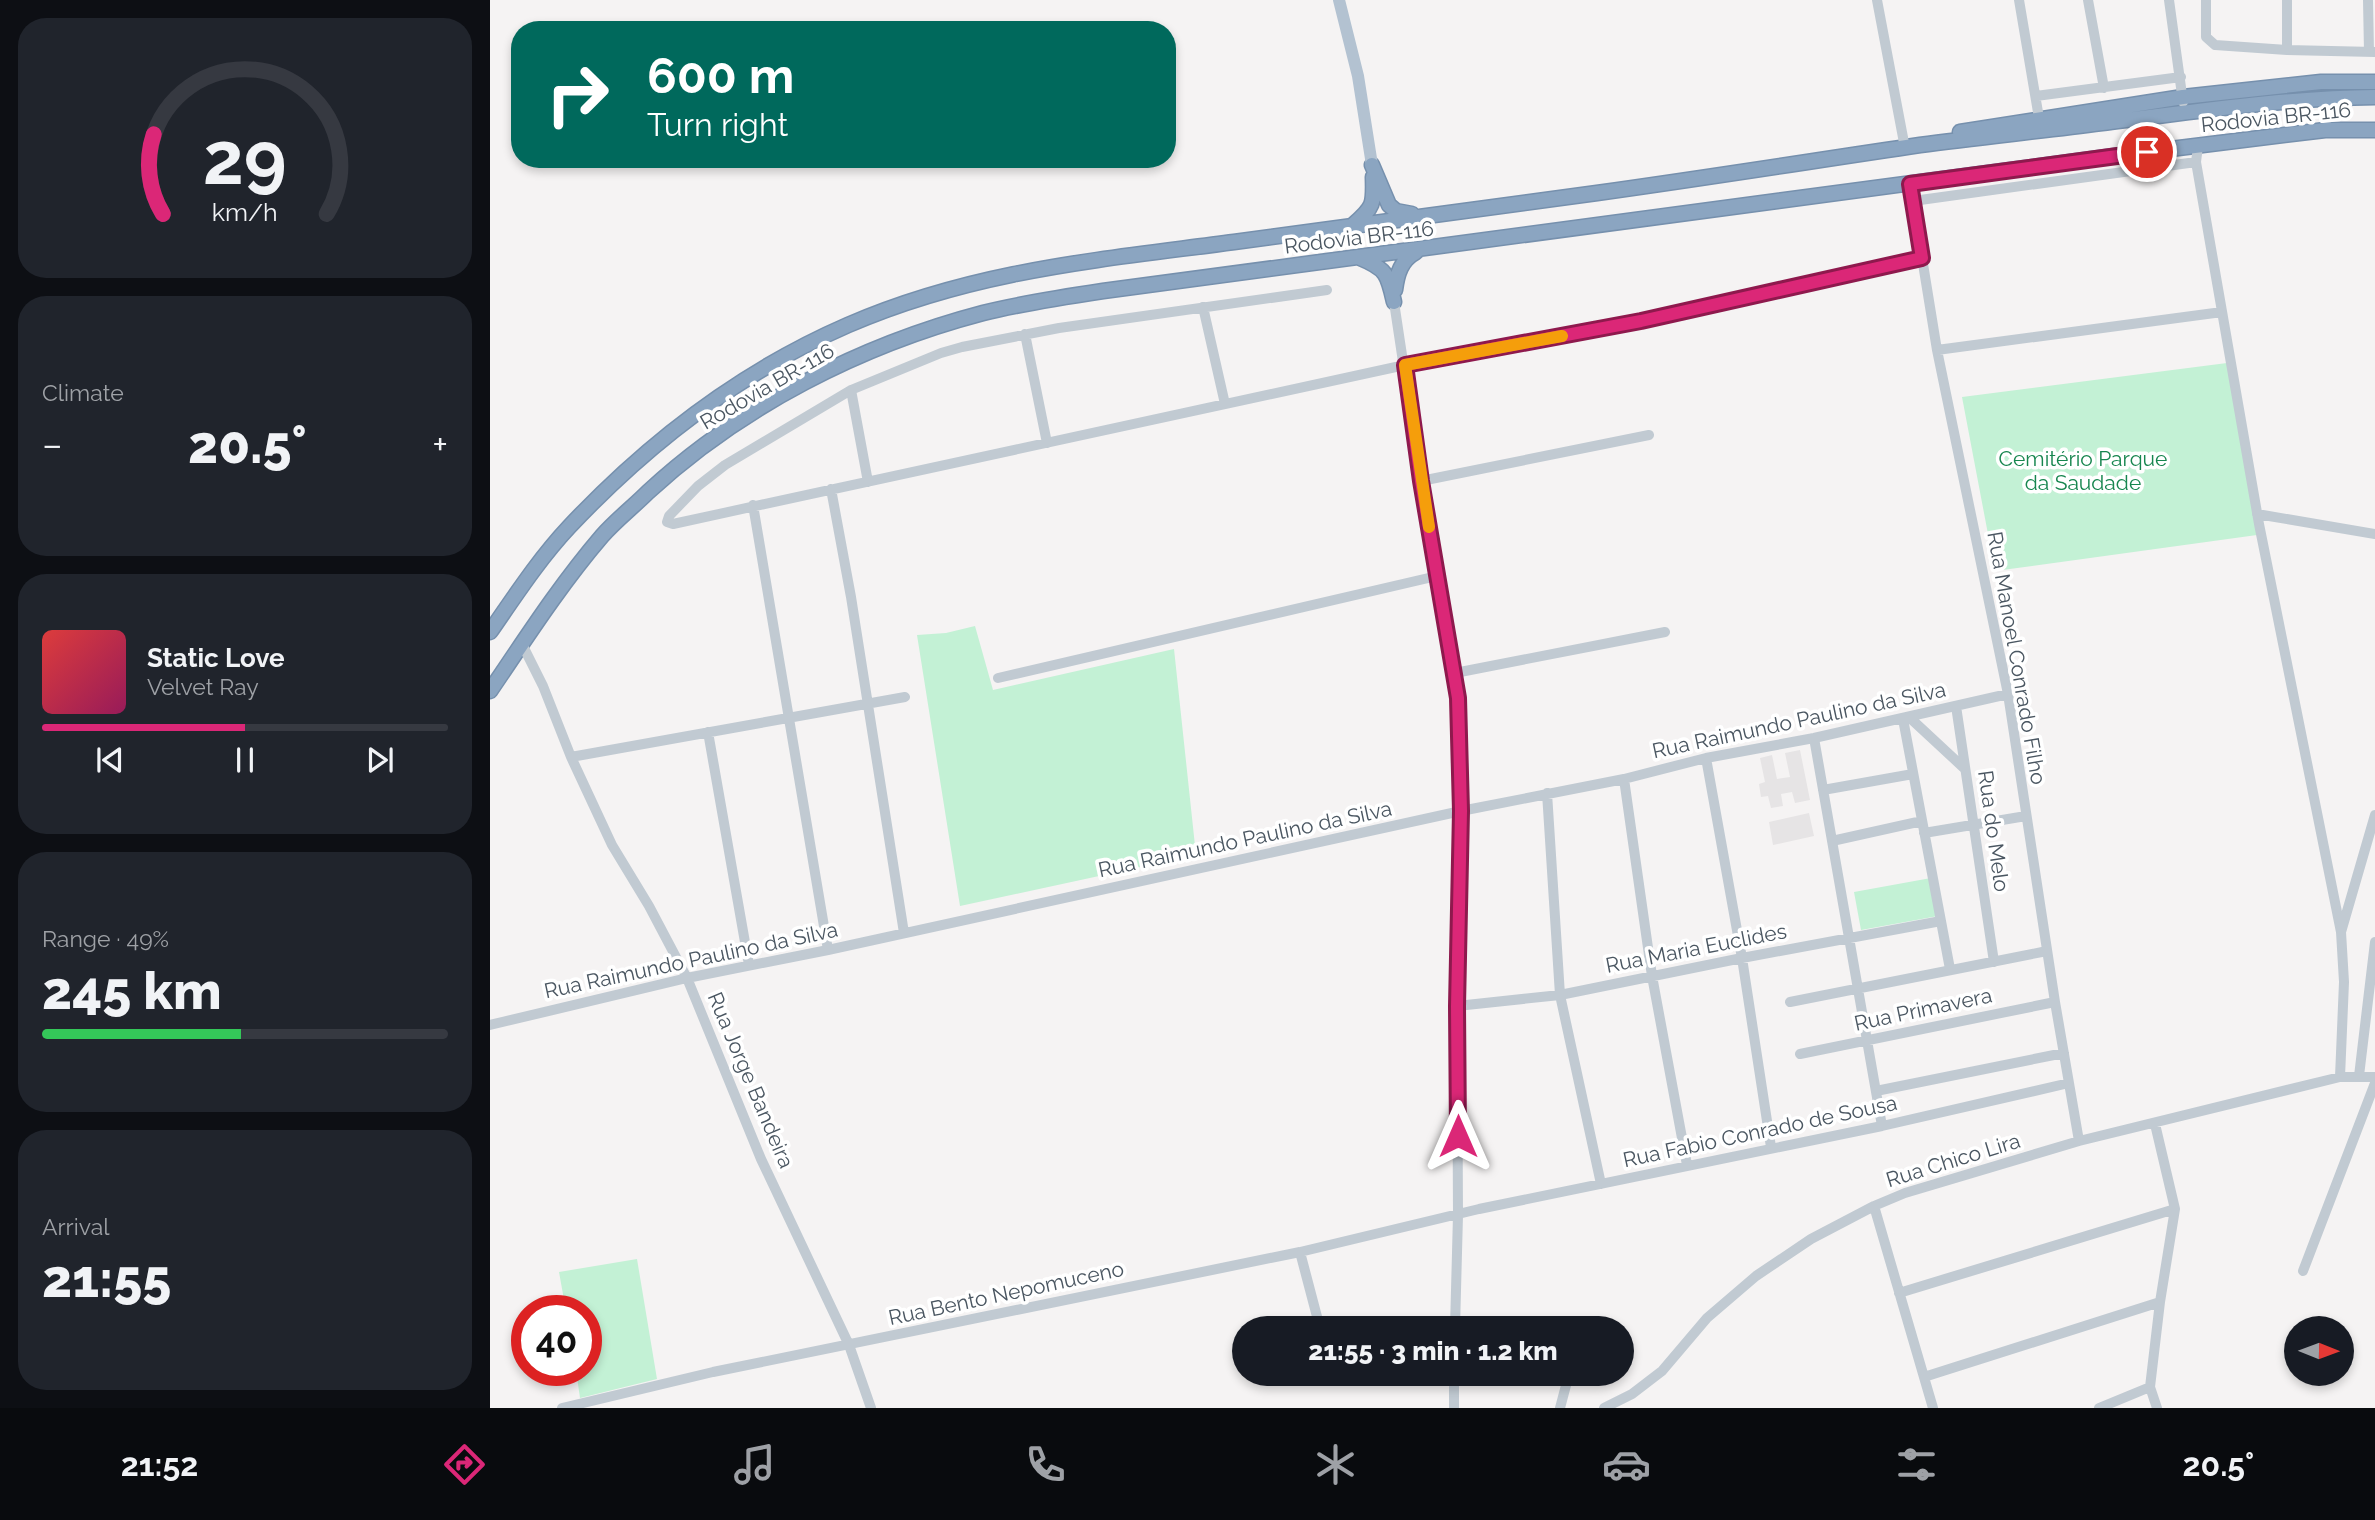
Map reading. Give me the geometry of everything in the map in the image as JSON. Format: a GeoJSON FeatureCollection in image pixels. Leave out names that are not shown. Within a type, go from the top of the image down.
{"type":"FeatureCollection","features":[{"type":"Feature","properties":{"kind":"highway"},"geometry":{"type":"LineString","coordinates":[[1911,147],[1962,131],[2183,97],[2321,82],[2375,82]]}},
{"type":"Feature","properties":{"kind":"highway","name":"Rodovia BR-116"},"geometry":{"type":"LineString","coordinates":[[490,632],[520,587],[568,528],[620,476],[663,439],[745,380],[787,355],[844,327],[906,302],[1000,275],[1103,258],[1672,183],[1911,147],[2303,99],[2375,97]]}},
{"type":"Feature","properties":{"kind":"highway","name":"Rodovia BR-116"},"geometry":{"type":"LineString","coordinates":[[490,691],[559,590],[603,534],[675,468],[768,404],[848,362],[907,337],[1005,308],[1104,291],[2198,146],[2325,130],[2375,130]]}},
{"type":"Feature","properties":{"kind":"highway"},"geometry":{"type":"LineString","coordinates":[[1372,165],[1389,205],[1396,211],[1420,216]]}},
{"type":"Feature","properties":{"kind":"highway"},"geometry":{"type":"LineString","coordinates":[[1352,225],[1370,210],[1374,201],[1372,165]]}},
{"type":"Feature","properties":{"kind":"highway"},"geometry":{"type":"LineString","coordinates":[[1394,302],[1397,274],[1404,261],[1418,251]]}},
{"type":"Feature","properties":{"kind":"highway"},"geometry":{"type":"LineString","coordinates":[[1359,258],[1376,264],[1386,273],[1394,302]]}},
{"type":"Feature","properties":{"kind":"main road"},"geometry":{"type":"LineString","coordinates":[[1339,0],[1358,76],[1372,165]]}},
{"type":"Feature","properties":{"kind":"street"},"geometry":{"type":"LineString","coordinates":[[1877,0],[1911,147]]}},
{"type":"Feature","properties":{"kind":"street"},"geometry":{"type":"LineString","coordinates":[[2019,0],[2039,118]]}},
{"type":"Feature","properties":{"kind":"street"},"geometry":{"type":"LineString","coordinates":[[2088,0],[2104,88]]}},
{"type":"Feature","properties":{"kind":"street"},"geometry":{"type":"LineString","coordinates":[[2169,0],[2184,113]]}},
{"type":"Feature","properties":{"kind":"street"},"geometry":{"type":"LineString","coordinates":[[2206,0],[2206,37],[2211,43],[2229,48],[2372,52],[2368,0]]}},
{"type":"Feature","properties":{"kind":"street"},"geometry":{"type":"LineString","coordinates":[[2287,0],[2287,50]]}},
{"type":"Feature","properties":{"kind":"street"},"geometry":{"type":"LineString","coordinates":[[2036,96],[2181,77]]}},
{"type":"Feature","properties":{"kind":"street"},"geometry":{"type":"LineString","coordinates":[[2198,146],[2196,162],[2257,513],[2342,932],[2344,982],[2340,1077]]}},
{"type":"Feature","properties":{"kind":"street"},"geometry":{"type":"LineString","coordinates":[[1913,201],[2196,162]]}},
{"type":"Feature","properties":{"kind":"street","name":"Rua Manoel Conrado Filho"},"geometry":{"type":"LineString","coordinates":[[1910,184],[1937,349],[2008,694],[2079,1141]]}},
{"type":"Feature","properties":{"kind":"street"},"geometry":{"type":"LineString","coordinates":[[1327,290],[1025,334],[941,353],[851,390],[725,464],[698,486],[669,516],[667,522],[673,524],[1405,365],[1641,321],[1922,258]]}},
{"type":"Feature","properties":{"kind":"street"},"geometry":{"type":"LineString","coordinates":[[1394,302],[1421,481],[1455,673],[1460,730],[1455,1316]]}},
{"type":"Feature","properties":{"kind":"street"},"geometry":{"type":"LineString","coordinates":[[1203,307],[1225,404]]}},
{"type":"Feature","properties":{"kind":"street"},"geometry":{"type":"LineString","coordinates":[[1937,349],[2222,312]]}},
{"type":"Feature","properties":{"kind":"street"},"geometry":{"type":"LineString","coordinates":[[1025,334],[1046,443]]}},
{"type":"Feature","properties":{"kind":"street"},"geometry":{"type":"LineString","coordinates":[[851,390],[868,482]]}},
{"type":"Feature","properties":{"kind":"street"},"geometry":{"type":"LineString","coordinates":[[1421,481],[1649,435]]}},
{"type":"Feature","properties":{"kind":"street"},"geometry":{"type":"LineString","coordinates":[[831,489],[851,597],[904,933]]}},
{"type":"Feature","properties":{"kind":"street"},"geometry":{"type":"LineString","coordinates":[[753,505],[828,950]]}},
{"type":"Feature","properties":{"kind":"street"},"geometry":{"type":"LineString","coordinates":[[2257,513],[2375,534]]}},
{"type":"Feature","properties":{"kind":"street"},"geometry":{"type":"LineString","coordinates":[[998,678],[1437,576]]}},
{"type":"Feature","properties":{"kind":"street"},"geometry":{"type":"LineString","coordinates":[[1455,673],[1665,632]]}},
{"type":"Feature","properties":{"kind":"street","name":"Rua Jorge Bandeira"},"geometry":{"type":"LineString","coordinates":[[522,644],[543,685],[571,757],[612,845],[649,905],[687,978],[761,1158],[849,1345],[871,1408]]}},
{"type":"Feature","properties":{"kind":"street","name":"Rua Raimundo Paulino da Silva"},"geometry":{"type":"LineString","coordinates":[[490,1025],[687,978],[828,950],[1461,811],[1624,779],[1706,758],[1814,738],[2008,694]]}},
{"type":"Feature","properties":{"kind":"street"},"geometry":{"type":"LineString","coordinates":[[571,757],[905,698]]}},
{"type":"Feature","properties":{"kind":"street","name":"Rua do Melo"},"geometry":{"type":"LineString","coordinates":[[1956,706],[1994,962]]}},
{"type":"Feature","properties":{"kind":"street"},"geometry":{"type":"LineString","coordinates":[[1906,718],[1965,770]]}},
{"type":"Feature","properties":{"kind":"street"},"geometry":{"type":"LineString","coordinates":[[1906,718],[1913,774],[1950,969]]}},
{"type":"Feature","properties":{"kind":"street"},"geometry":{"type":"LineString","coordinates":[[709,732],[749,965]]}},
{"type":"Feature","properties":{"kind":"street"},"geometry":{"type":"LineString","coordinates":[[1814,738],[1882,1126]]}},
{"type":"Feature","properties":{"kind":"street"},"geometry":{"type":"LineString","coordinates":[[1706,758],[1742,958],[1771,1147]]}},
{"type":"Feature","properties":{"kind":"street"},"geometry":{"type":"LineString","coordinates":[[1823,790],[1913,774]]}},
{"type":"Feature","properties":{"kind":"street"},"geometry":{"type":"LineString","coordinates":[[1624,779],[1652,976],[1686,1165]]}},
{"type":"Feature","properties":{"kind":"street"},"geometry":{"type":"LineString","coordinates":[[1547,793],[1560,995],[1601,1184]]}},
{"type":"Feature","properties":{"kind":"street"},"geometry":{"type":"LineString","coordinates":[[2342,932],[2375,815]]}},
{"type":"Feature","properties":{"kind":"street"},"geometry":{"type":"LineString","coordinates":[[1924,833],[2026,817]]}},
{"type":"Feature","properties":{"kind":"street"},"geometry":{"type":"LineString","coordinates":[[1832,841],[1922,821]]}},
{"type":"Feature","properties":{"kind":"street","name":"Rua Maria Euclides"},"geometry":{"type":"LineString","coordinates":[[1457,1006],[1560,995],[1941,921]]}},
{"type":"Feature","properties":{"kind":"street"},"geometry":{"type":"LineString","coordinates":[[2359,1076],[2375,942]]}},
{"type":"Feature","properties":{"kind":"street"},"geometry":{"type":"LineString","coordinates":[[1790,1002],[2048,951]]}},
{"type":"Feature","properties":{"kind":"street","name":"Rua Primavera"},"geometry":{"type":"LineString","coordinates":[[1800,1054],[2055,1002]]}},
{"type":"Feature","properties":{"kind":"street"},"geometry":{"type":"LineString","coordinates":[[1876,1091],[2064,1053]]}},
{"type":"Feature","properties":{"kind":"street","name":"Rua Chico Lira"},"geometry":{"type":"LineString","coordinates":[[1604,1408],[1632,1394],[1662,1371],[1707,1318],[1756,1276],[1811,1240],[1874,1206],[1905,1193],[2079,1141],[2340,1077],[2375,1077]]}},
{"type":"Feature","properties":{"kind":"street","name":"Rua Fabio Conrado de Sousa"},"geometry":{"type":"LineString","coordinates":[[1458,1215],[1771,1147],[1882,1126],[2069,1083]]}},
{"type":"Feature","properties":{"kind":"street"},"geometry":{"type":"LineString","coordinates":[[2303,1271],[2375,1083]]}},
{"type":"Feature","properties":{"kind":"street"},"geometry":{"type":"LineString","coordinates":[[2155,1124],[2175,1209],[2150,1387],[2157,1408]]}},
{"type":"Feature","properties":{"kind":"street"},"geometry":{"type":"LineString","coordinates":[[1874,1206],[1933,1408]]}},
{"type":"Feature","properties":{"kind":"street"},"geometry":{"type":"LineString","coordinates":[[1899,1293],[2175,1209]]}},
{"type":"Feature","properties":{"kind":"street","name":"Rua Bento Nepomuceno"},"geometry":{"type":"LineString","coordinates":[[562,1408],[713,1373],[1300,1252],[1458,1215]]}},
{"type":"Feature","properties":{"kind":"street"},"geometry":{"type":"LineString","coordinates":[[1300,1252],[1317,1316]]}},
{"type":"Feature","properties":{"kind":"street"},"geometry":{"type":"LineString","coordinates":[[1924,1377],[2160,1302]]}},
{"type":"Feature","properties":{"kind":"street"},"geometry":{"type":"LineString","coordinates":[[1454,1386],[1454,1408]]}},
{"type":"Feature","properties":{"kind":"street"},"geometry":{"type":"LineString","coordinates":[[1560,1408],[1566,1386]]}},
{"type":"Feature","properties":{"kind":"street"},"geometry":{"type":"LineString","coordinates":[[2099,1408],[2150,1387]]}},
{"type":"Feature","properties":{"kind":"shaded area"},"geometry":{"type":"Polygon","coordinates":[[[1800,750],[1810,800],[1795,803],[1792,792],[1781,794],[1783,806],[1771,808],[1768,796],[1761,797],[1759,784],[1765,782],[1760,758],[1772,755],[1777,779],[1790,777],[1785,753],[1800,750]]]}},
{"type":"Feature","properties":{"kind":"shaded area"},"geometry":{"type":"Polygon","coordinates":[[[1809,813],[1814,836],[1773,845],[1769,822],[1809,813]]]}},
{"type":"Feature","properties":{"kind":"green space","name":"Cemitério Parque da Saudade"},"geometry":{"type":"Polygon","coordinates":[[[2227,363],[2257,535],[1995,571],[1962,397],[2227,363]]]}},
{"type":"Feature","properties":{"kind":"green space"},"geometry":{"type":"Polygon","coordinates":[[[975,626],[993,690],[1174,649],[1196,855],[960,906],[917,635],[946,633],[975,626]]]}},
{"type":"Feature","properties":{"kind":"green space"},"geometry":{"type":"Polygon","coordinates":[[[1931,878],[1938,916],[1861,930],[1854,892],[1931,878]]]}},
{"type":"Feature","properties":{"kind":"green space"},"geometry":{"type":"Polygon","coordinates":[[[637,1259],[657,1379],[580,1398],[578,1386],[602,1386],[602,1295],[563,1295],[559,1272],[637,1259]]]}},
{"type":"Feature","properties":{"kind":"slow traffic"},"geometry":{"type":"LineString","coordinates":[[1429,527],[1405,365],[1562,336]]}},
{"type":"Feature","properties":{"kind":"route"},"geometry":{"type":"LineString","coordinates":[[1458,1136],[1457,1006],[1461,811],[1458,698],[1421,481],[1405,365],[1641,321],[1922,258],[1910,184],[2147,152]]}}]}
